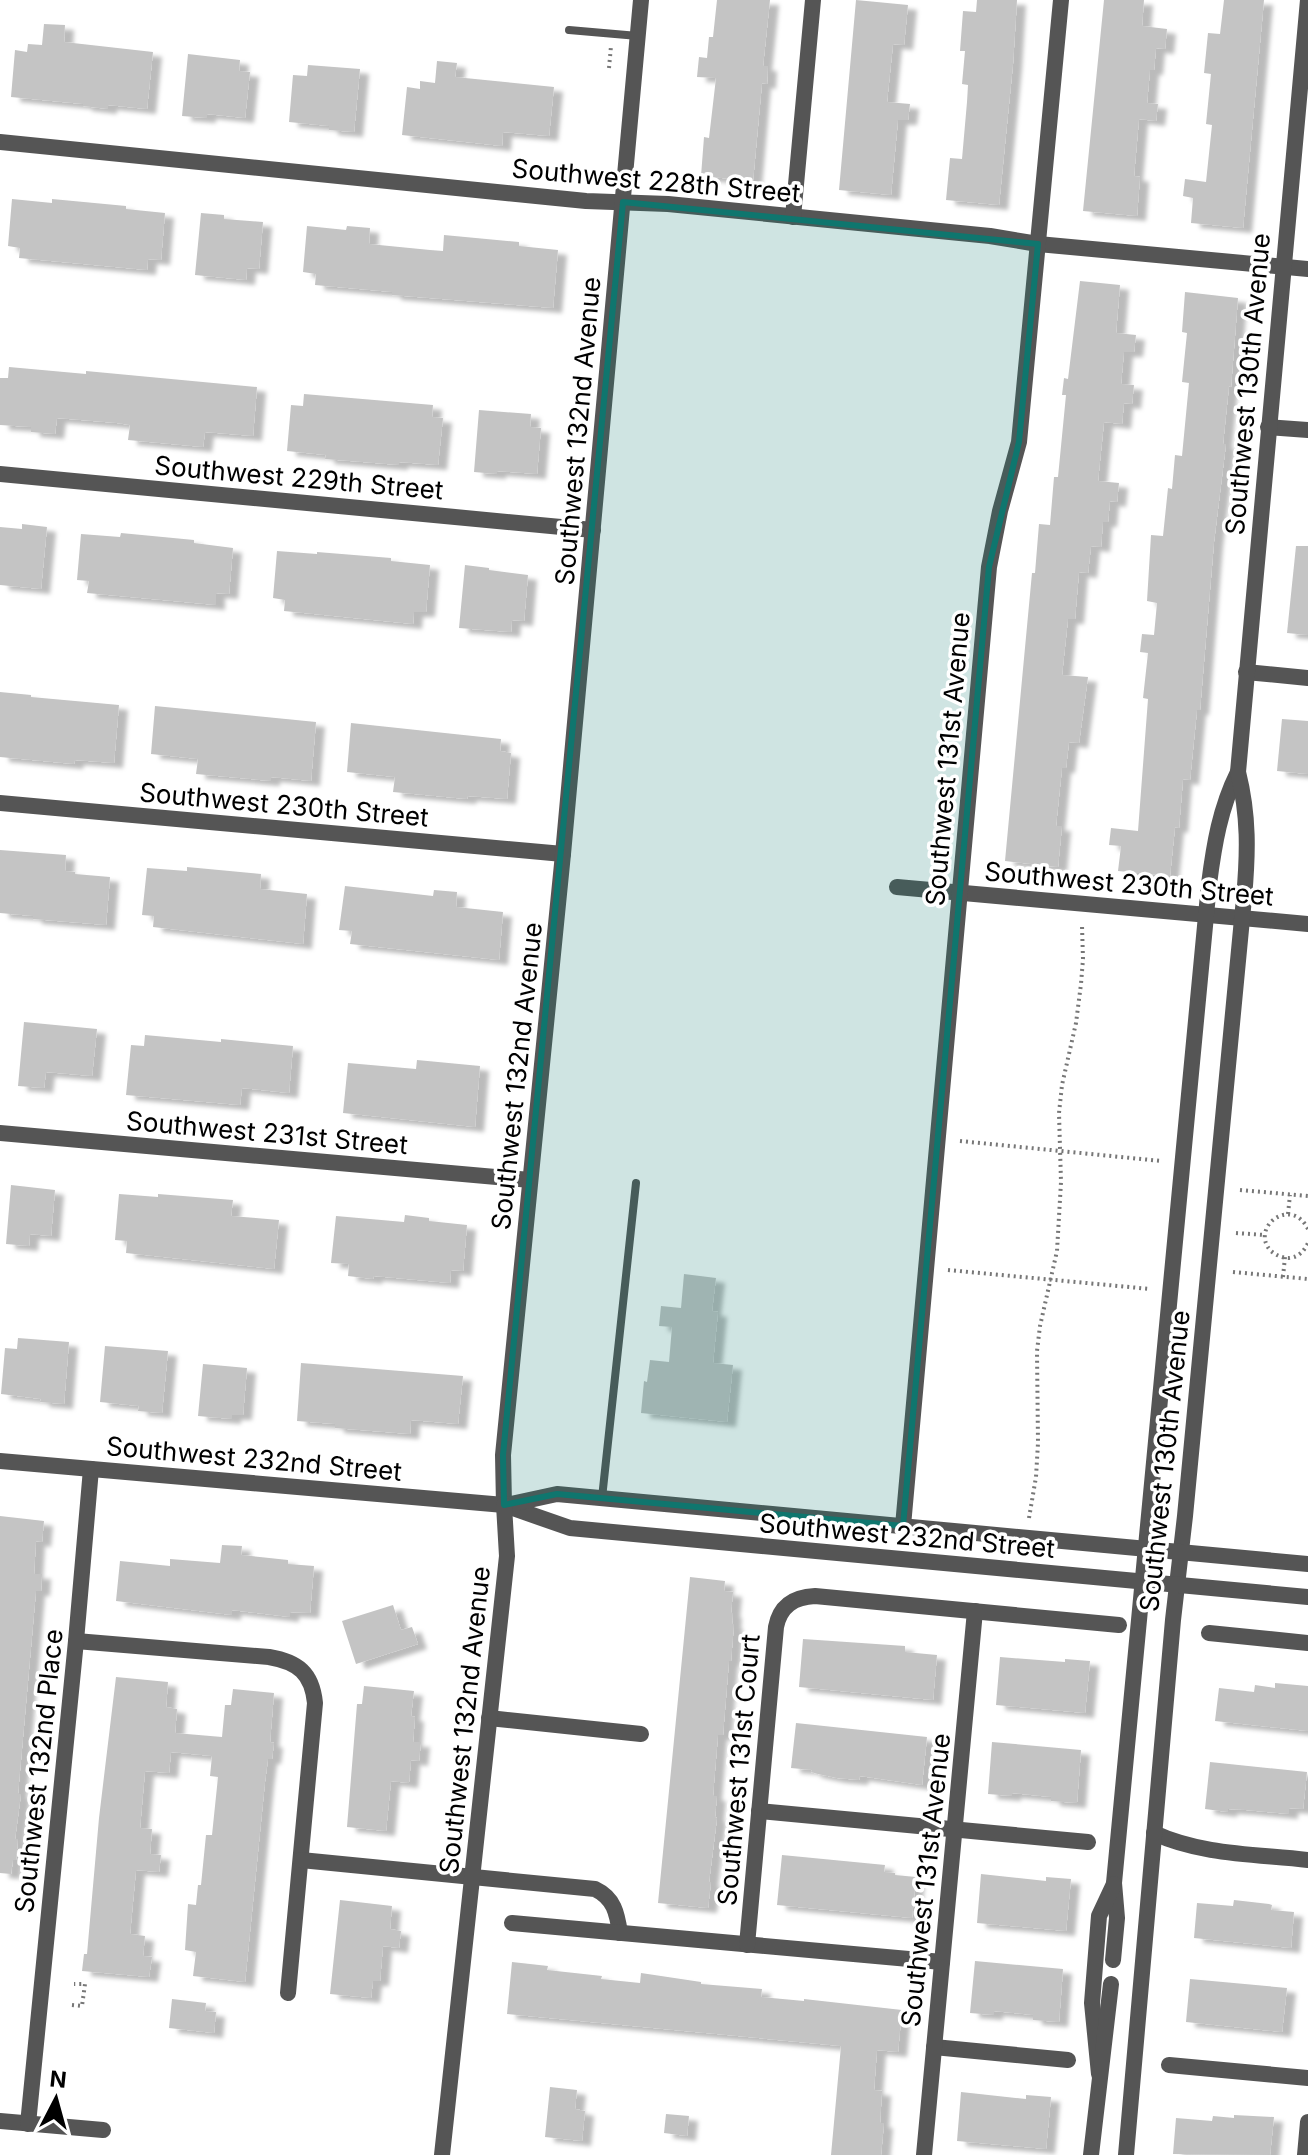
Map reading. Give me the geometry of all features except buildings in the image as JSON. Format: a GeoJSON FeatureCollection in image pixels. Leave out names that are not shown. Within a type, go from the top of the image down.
{"type":"FeatureCollection","features":[{"type":"Feature","properties":{"kind":"street","name":"Southwest 132nd Avenue"},"geometry":{"type":"LineString","coordinates":[[442,2155],[507,1556],[503,1455],[563,854],[641,0]]}},
{"type":"Feature","properties":{"kind":"street"},"geometry":{"type":"LineString","coordinates":[[793,217],[813,0]]}},
{"type":"Feature","properties":{"kind":"street","name":"Southwest 131st Avenue"},"geometry":{"type":"LineString","coordinates":[[903,1526],[989,567],[1019,442],[1061,0]]}},
{"type":"Feature","properties":{"kind":"street","name":"Southwest 130th Avenue"},"geometry":{"type":"LineString","coordinates":[[1126,2155],[1177,1585],[1242,918],[1248,834],[1238,772],[1308,0]]}},
{"type":"Feature","properties":{"kind":"street","name":"Southwest 228th Street"},"geometry":{"type":"LineString","coordinates":[[0,142],[570,199],[668,204],[990,236],[1038,244],[1308,269]]}},
{"type":"Feature","properties":{"kind":"street"},"geometry":{"type":"LineString","coordinates":[[1268,427],[1308,430]]}},
{"type":"Feature","properties":{"kind":"street","name":"Southwest 229th Street"},"geometry":{"type":"LineString","coordinates":[[0,474],[593,530]]}},
{"type":"Feature","properties":{"kind":"street"},"geometry":{"type":"LineString","coordinates":[[1246,672],[1308,678]]}},
{"type":"Feature","properties":{"kind":"street","name":"Southwest 130th Avenue"},"geometry":{"type":"LineString","coordinates":[[1113,1960],[1117,1918],[1114,1883],[1214,843],[1238,772]]}},
{"type":"Feature","properties":{"kind":"street","name":"Southwest 230th Street"},"geometry":{"type":"LineString","coordinates":[[0,803],[563,854]]}},
{"type":"Feature","properties":{"kind":"street","name":"Southwest 230th Street"},"geometry":{"type":"LineString","coordinates":[[897,887],[1308,924]]}},
{"type":"Feature","properties":{"kind":"street","name":"Southwest 231st Street"},"geometry":{"type":"LineString","coordinates":[[0,1133],[530,1180]]}},
{"type":"Feature","properties":{"kind":"street","name":"Southwest 232nd Street"},"geometry":{"type":"LineString","coordinates":[[0,1461],[504,1505],[570,1528],[1308,1597]]}},
{"type":"Feature","properties":{"kind":"street","name":"Southwest 132nd Place"},"geometry":{"type":"LineString","coordinates":[[28,2124],[91,1469]]}},
{"type":"Feature","properties":{"kind":"street","name":"Southwest 232nd Street"},"geometry":{"type":"LineString","coordinates":[[504,1505],[557,1494],[1308,1564]]}},
{"type":"Feature","properties":{"kind":"street","name":"Southwest 131st Court"},"geometry":{"type":"LineString","coordinates":[[747,1945],[779,1616],[789,1604],[800,1598],[815,1596],[975,1611]]}},
{"type":"Feature","properties":{"kind":"street"},"geometry":{"type":"LineString","coordinates":[[975,1611],[1119,1625]]}},
{"type":"Feature","properties":{"kind":"street","name":"Southwest 131st Avenue"},"geometry":{"type":"LineString","coordinates":[[924,2155],[975,1611]]}},
{"type":"Feature","properties":{"kind":"street"},"geometry":{"type":"LineString","coordinates":[[1209,1633],[1308,1643]]}},
{"type":"Feature","properties":{"kind":"street"},"geometry":{"type":"LineString","coordinates":[[76,1641],[269,1657],[290,1662],[307,1675],[315,1703],[288,1993]]}},
{"type":"Feature","properties":{"kind":"street"},"geometry":{"type":"LineString","coordinates":[[489,1718],[641,1734]]}},
{"type":"Feature","properties":{"kind":"street"},"geometry":{"type":"LineString","coordinates":[[759,1811],[1088,1842]]}},
{"type":"Feature","properties":{"kind":"street"},"geometry":{"type":"LineString","coordinates":[[1154,1833],[1193,1847],[1308,1860]]}},
{"type":"Feature","properties":{"kind":"street"},"geometry":{"type":"LineString","coordinates":[[301,1860],[595,1889],[613,1904],[620,1933]]}},
{"type":"Feature","properties":{"kind":"street","name":"Southwest 130th Avenue"},"geometry":{"type":"LineString","coordinates":[[1099,2074],[1092,2003],[1099,1916],[1114,1883]]}},
{"type":"Feature","properties":{"kind":"street"},"geometry":{"type":"LineString","coordinates":[[512,1923],[942,1962]]}},
{"type":"Feature","properties":{"kind":"street","name":"Southwest 130th Avenue"},"geometry":{"type":"LineString","coordinates":[[1091,2155],[1111,1984]]}},
{"type":"Feature","properties":{"kind":"street"},"geometry":{"type":"LineString","coordinates":[[1110,2003],[1139,2006]]}},
{"type":"Feature","properties":{"kind":"street"},"geometry":{"type":"LineString","coordinates":[[934,2047],[1068,2060]]}},
{"type":"Feature","properties":{"kind":"street"},"geometry":{"type":"LineString","coordinates":[[1169,2065],[1308,2078]]}},
{"type":"Feature","properties":{"kind":"street"},"geometry":{"type":"LineString","coordinates":[[0,2121],[103,2130]]}},
{"type":"Feature","properties":{"kind":"street"},"geometry":{"type":"LineString","coordinates":[[1305,2155],[1308,2122]]}},
{"type":"Feature","properties":{"kind":"lane"},"geometry":{"type":"LineString","coordinates":[[569,30],[638,36]]}},
{"type":"Feature","properties":{"kind":"lane"},"geometry":{"type":"LineString","coordinates":[[602,1498],[636,1183]]}},
{"type":"Feature","properties":{"kind":"path"},"geometry":{"type":"LineString","coordinates":[[609,68],[612,40]]}},
{"type":"Feature","properties":{"kind":"path"},"geometry":{"type":"LineString","coordinates":[[1029,1518],[1038,1443],[1037,1351],[1041,1317],[1056,1260],[1061,1182],[1059,1113],[1083,971],[1082,926]]}},
{"type":"Feature","properties":{"kind":"path"},"geometry":{"type":"LineString","coordinates":[[960,1141],[1161,1161]]}},
{"type":"Feature","properties":{"kind":"path"},"geometry":{"type":"LineString","coordinates":[[1240,1190],[1308,1196]]}},
{"type":"Feature","properties":{"kind":"path"},"geometry":{"type":"LineString","coordinates":[[1288,1214],[1290,1195]]}},
{"type":"Feature","properties":{"kind":"path"},"geometry":{"type":"LineString","coordinates":[[1308,1229],[1300,1218],[1288,1214],[1271,1220],[1265,1235],[1269,1249],[1285,1257],[1300,1254],[1308,1243]]}},
{"type":"Feature","properties":{"kind":"path"},"geometry":{"type":"LineString","coordinates":[[1236,1233],[1265,1235]]}},
{"type":"Feature","properties":{"kind":"path"},"geometry":{"type":"LineString","coordinates":[[1283,1277],[1285,1257]]}},
{"type":"Feature","properties":{"kind":"path"},"geometry":{"type":"LineString","coordinates":[[948,1270],[1150,1289]]}},
{"type":"Feature","properties":{"kind":"path"},"geometry":{"type":"LineString","coordinates":[[1233,1272],[1308,1279]]}},
{"type":"Feature","properties":{"kind":"path"},"geometry":{"type":"LineString","coordinates":[[72,2005],[82,2006],[85,1984],[74,1984]]}},
{"type":"Feature","properties":{"kind":"highlighted area"},"geometry":{"type":"Polygon","coordinates":[[[623,202],[1038,244],[1019,442],[989,567],[903,1526],[557,1494],[504,1505],[503,1455],[623,202]]]}}]}
